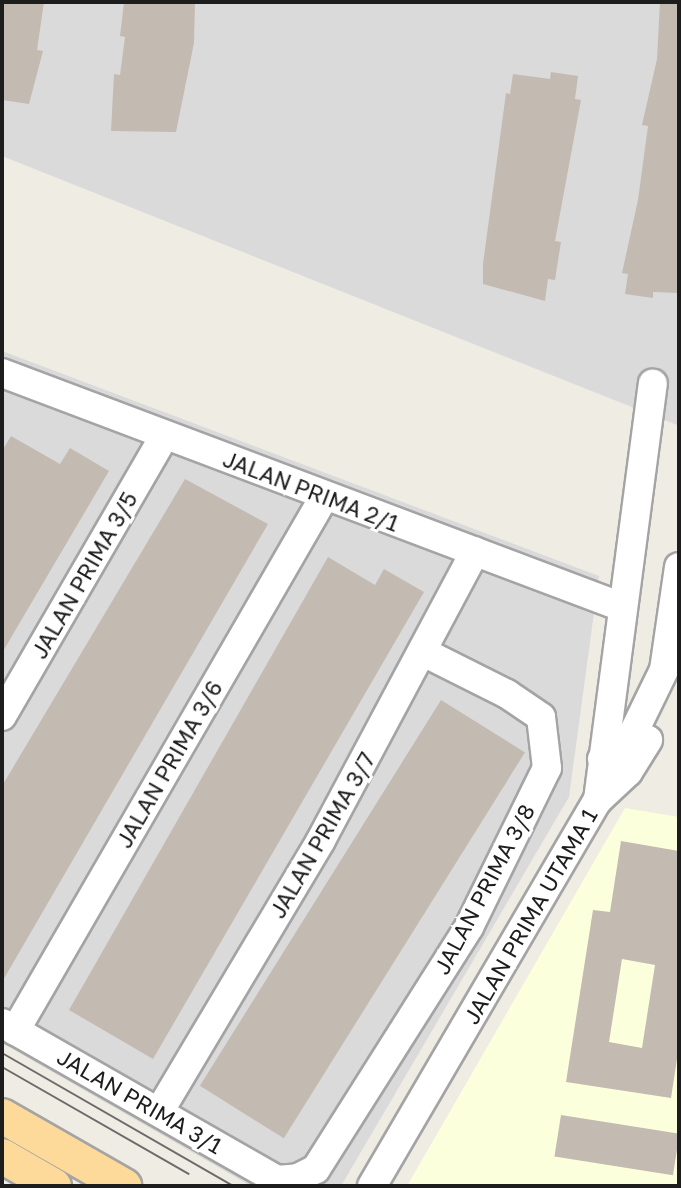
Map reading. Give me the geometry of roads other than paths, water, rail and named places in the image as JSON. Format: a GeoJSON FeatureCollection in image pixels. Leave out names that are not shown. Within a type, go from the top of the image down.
{"type":"FeatureCollection","features":[{"type":"Feature","properties":{"kind":"main road"},"geometry":{"type":"LineString","coordinates":[[2,1116],[124,1186]]}},
{"type":"Feature","properties":{"kind":"main road"},"geometry":{"type":"LineString","coordinates":[[2,1156],[54,1186]]}},
{"type":"Feature","properties":{"kind":"street","name":"JALAN PRIMA 2/1"},"geometry":{"type":"LineString","coordinates":[[5,379],[165,435],[622,607]]}},
{"type":"Feature","properties":{"kind":"street","name":"JALAN PRIMA UTAMA 1"},"geometry":{"type":"LineString","coordinates":[[372,1186],[598,800],[653,384]]}},
{"type":"Feature","properties":{"kind":"street","name":"JALAN PRIMA 3/5"},"geometry":{"type":"LineString","coordinates":[[2,716],[165,435]]}},
{"type":"Feature","properties":{"kind":"street","name":"JALAN PRIMA 3/6"},"geometry":{"type":"LineString","coordinates":[[8,1027],[324,497]]}},
{"type":"Feature","properties":{"kind":"street","name":"JALAN PRIMA 3/7"},"geometry":{"type":"LineString","coordinates":[[159,1112],[321,840],[425,653],[475,552]]}},
{"type":"Feature","properties":{"kind":"street"},"geometry":{"type":"LineString","coordinates":[[602,759],[625,750],[664,670],[679,567]]}},
{"type":"Feature","properties":{"kind":"street","name":"JALAN PRIMA 3/8"},"geometry":{"type":"LineString","coordinates":[[277,1180],[298,1178],[316,1169],[469,927],[547,768],[541,717],[507,694],[425,653]]}},
{"type":"Feature","properties":{"kind":"street"},"geometry":{"type":"LineString","coordinates":[[598,800],[628,772],[679,683]]}},
{"type":"Feature","properties":{"kind":"street","name":"JALAN PRIMA 3/1"},"geometry":{"type":"LineString","coordinates":[[8,1027],[277,1180]]}},
{"type":"Feature","properties":{"kind":"tram line"},"geometry":{"type":"LineString","coordinates":[[2,1053],[233,1186]]}},
{"type":"Feature","properties":{"kind":"tram line"},"geometry":{"type":"LineString","coordinates":[[2,1067],[189,1174]]}}]}
